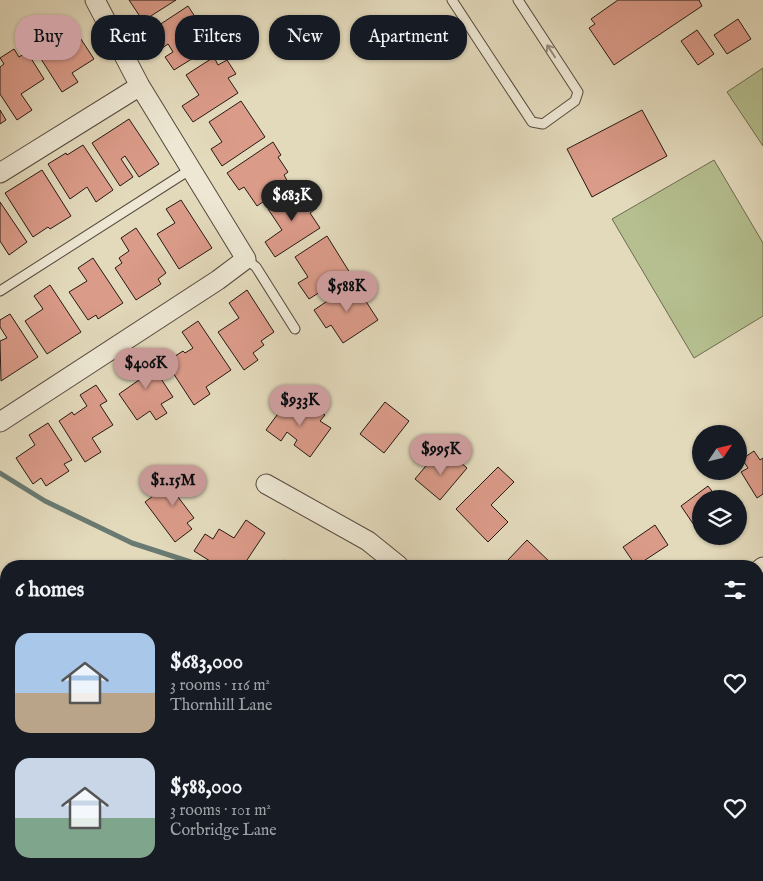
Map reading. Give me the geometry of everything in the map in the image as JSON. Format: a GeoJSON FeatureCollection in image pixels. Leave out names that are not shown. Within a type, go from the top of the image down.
{"type":"FeatureCollection","features":[{"type":"Feature","properties":{"kind":"street"},"geometry":{"type":"LineString","coordinates":[[0,422],[246,260],[140,86],[94,0]]}},
{"type":"Feature","properties":{"kind":"street"},"geometry":{"type":"LineString","coordinates":[[0,173],[140,86]]}},
{"type":"Feature","properties":{"kind":"street"},"geometry":{"type":"LineString","coordinates":[[266,484],[368,541],[392,560]]}},
{"type":"Feature","properties":{"kind":"lane"},"geometry":{"type":"LineString","coordinates":[[452,0],[532,122],[543,124],[575,101],[578,92],[518,0]]}},
{"type":"Feature","properties":{"kind":"lane"},"geometry":{"type":"LineString","coordinates":[[0,291],[191,169]]}},
{"type":"Feature","properties":{"kind":"lane"},"geometry":{"type":"LineString","coordinates":[[246,260],[256,266],[295,329]]}},
{"type":"Feature","properties":{"kind":"green space"},"geometry":{"type":"Polygon","coordinates":[[[763,68],[763,146],[727,92],[763,68]]]}},
{"type":"Feature","properties":{"kind":"green space"},"geometry":{"type":"Polygon","coordinates":[[[714,160],[763,243],[763,316],[694,358],[612,219],[714,160]]]}},
{"type":"Feature","properties":{"kind":"building"},"geometry":{"type":"Polygon","coordinates":[[[129,0],[176,0],[152,15],[139,15],[129,0]]]}},
{"type":"Feature","properties":{"kind":"building"},"geometry":{"type":"Polygon","coordinates":[[[618,0],[699,0],[702,6],[614,65],[589,28],[595,24],[591,19],[618,0]]]}},
{"type":"Feature","properties":{"kind":"building"},"geometry":{"type":"Polygon","coordinates":[[[188,6],[194,15],[175,15],[175,60],[190,60],[174,70],[165,57],[173,52],[168,44],[165,46],[165,21],[188,6]]]}},
{"type":"Feature","properties":{"kind":"building"},"geometry":{"type":"Polygon","coordinates":[[[738,19],[751,39],[727,54],[714,35],[738,19]]]}},
{"type":"Feature","properties":{"kind":"building"},"geometry":{"type":"Polygon","coordinates":[[[697,30],[714,54],[698,65],[681,41],[697,30]]]}},
{"type":"Feature","properties":{"kind":"building"},"geometry":{"type":"Polygon","coordinates":[[[81,39],[92,60],[72,73],[78,82],[62,92],[42,60],[81,60],[81,39]]]}},
{"type":"Feature","properties":{"kind":"building"},"geometry":{"type":"Polygon","coordinates":[[[14,49],[15,60],[32,60],[44,79],[21,94],[32,110],[17,120],[0,94],[0,67],[4,64],[0,58],[14,49]]]}},
{"type":"Feature","properties":{"kind":"building"},"geometry":{"type":"Polygon","coordinates":[[[209,60],[216,60],[218,65],[227,60],[236,74],[228,78],[238,93],[193,122],[182,106],[199,95],[186,75],[209,60]]]}},
{"type":"Feature","properties":{"kind":"building"},"geometry":{"type":"Polygon","coordinates":[[[241,101],[265,137],[222,166],[211,149],[222,142],[209,122],[241,101]]]}},
{"type":"Feature","properties":{"kind":"building"},"geometry":{"type":"Polygon","coordinates":[[[0,110],[6,120],[0,124],[0,110]]]}},
{"type":"Feature","properties":{"kind":"building"},"geometry":{"type":"Polygon","coordinates":[[[642,110],[667,156],[592,197],[567,149],[642,110]]]}},
{"type":"Feature","properties":{"kind":"building"},"geometry":{"type":"Polygon","coordinates":[[[129,119],[159,164],[139,177],[125,156],[121,159],[133,177],[120,186],[92,143],[129,119]]]}},
{"type":"Feature","properties":{"kind":"building"},"geometry":{"type":"Polygon","coordinates":[[[273,142],[281,155],[278,157],[288,172],[284,175],[289,184],[257,206],[244,187],[239,190],[227,173],[273,142]]]}},
{"type":"Feature","properties":{"kind":"building"},"geometry":{"type":"Polygon","coordinates":[[[83,145],[113,190],[96,202],[87,187],[70,199],[48,164],[83,145]]]}},
{"type":"Feature","properties":{"kind":"building"},"geometry":{"type":"Polygon","coordinates":[[[42,170],[71,216],[33,237],[5,193],[42,170]]]}},
{"type":"Feature","properties":{"kind":"building"},"geometry":{"type":"Polygon","coordinates":[[[295,192],[300,200],[309,194],[317,208],[310,213],[320,228],[275,257],[265,242],[282,230],[268,209],[295,192]]]}},
{"type":"Feature","properties":{"kind":"building"},"geometry":{"type":"Polygon","coordinates":[[[181,200],[212,248],[179,269],[157,234],[175,223],[166,209],[181,200]]]}},
{"type":"Feature","properties":{"kind":"building"},"geometry":{"type":"Polygon","coordinates":[[[0,202],[27,242],[9,255],[0,241],[0,202]]]}},
{"type":"Feature","properties":{"kind":"building"},"geometry":{"type":"Polygon","coordinates":[[[136,228],[166,273],[158,279],[161,284],[136,300],[115,268],[122,263],[119,258],[129,251],[121,238],[136,228]]]}},
{"type":"Feature","properties":{"kind":"building"},"geometry":{"type":"Polygon","coordinates":[[[327,236],[350,273],[309,299],[298,283],[308,277],[295,257],[327,236]]]}},
{"type":"Feature","properties":{"kind":"building"},"geometry":{"type":"Polygon","coordinates":[[[93,258],[123,303],[98,319],[96,315],[88,320],[69,292],[87,281],[78,268],[93,258]]]}},
{"type":"Feature","properties":{"kind":"building"},"geometry":{"type":"Polygon","coordinates":[[[354,283],[378,320],[343,343],[331,325],[326,328],[314,310],[354,283]]]}},
{"type":"Feature","properties":{"kind":"building"},"geometry":{"type":"Polygon","coordinates":[[[50,285],[81,332],[47,354],[25,321],[43,309],[34,296],[50,285]]]}},
{"type":"Feature","properties":{"kind":"building"},"geometry":{"type":"Polygon","coordinates":[[[247,290],[274,332],[261,341],[264,345],[253,353],[258,360],[244,370],[218,332],[239,318],[229,303],[247,290]]]}},
{"type":"Feature","properties":{"kind":"building"},"geometry":{"type":"Polygon","coordinates":[[[10,314],[38,357],[1,381],[0,341],[7,338],[0,327],[0,320],[10,314]]]}},
{"type":"Feature","properties":{"kind":"building"},"geometry":{"type":"Polygon","coordinates":[[[198,321],[231,370],[206,387],[210,394],[194,405],[166,362],[183,351],[185,353],[193,348],[182,332],[198,321]]]}},
{"type":"Feature","properties":{"kind":"building"},"geometry":{"type":"Polygon","coordinates":[[[144,353],[173,397],[161,404],[167,413],[156,420],[150,411],[137,420],[119,394],[139,380],[128,363],[144,353]]]}},
{"type":"Feature","properties":{"kind":"building"},"geometry":{"type":"Polygon","coordinates":[[[96,385],[107,401],[100,405],[113,425],[92,438],[101,452],[85,462],[59,421],[72,412],[74,415],[87,406],[80,395],[96,385]]]}},
{"type":"Feature","properties":{"kind":"building"},"geometry":{"type":"Polygon","coordinates":[[[288,400],[306,413],[311,406],[325,415],[320,421],[331,428],[310,457],[294,445],[297,440],[287,432],[281,441],[266,430],[288,400]]]}},
{"type":"Feature","properties":{"kind":"building"},"geometry":{"type":"Polygon","coordinates":[[[385,402],[409,421],[384,453],[360,434],[385,402]]]}},
{"type":"Feature","properties":{"kind":"building"},"geometry":{"type":"Polygon","coordinates":[[[48,423],[72,460],[64,464],[69,471],[46,486],[41,478],[33,484],[16,458],[35,445],[29,435],[48,423]]]}},
{"type":"Feature","properties":{"kind":"building"},"geometry":{"type":"Polygon","coordinates":[[[754,451],[760,460],[763,458],[763,494],[757,498],[746,480],[748,480],[748,455],[754,451]]]}},
{"type":"Feature","properties":{"kind":"building"},"geometry":{"type":"Polygon","coordinates":[[[435,455],[446,464],[453,456],[467,468],[440,500],[415,479],[435,455]]]}},
{"type":"Feature","properties":{"kind":"building"},"geometry":{"type":"Polygon","coordinates":[[[498,467],[514,482],[491,505],[508,522],[488,542],[456,509],[498,467]]]}},
{"type":"Feature","properties":{"kind":"building"},"geometry":{"type":"Polygon","coordinates":[[[186,471],[195,484],[178,497],[194,518],[187,523],[192,529],[175,542],[145,502],[186,471]]]}},
{"type":"Feature","properties":{"kind":"building"},"geometry":{"type":"Polygon","coordinates":[[[708,486],[711,490],[703,490],[708,486]]]}},
{"type":"Feature","properties":{"kind":"building"},"geometry":{"type":"Polygon","coordinates":[[[692,498],[692,522],[681,506],[692,498]]]}},
{"type":"Feature","properties":{"kind":"building"},"geometry":{"type":"Polygon","coordinates":[[[246,520],[265,533],[247,560],[208,560],[194,551],[205,534],[213,539],[219,529],[234,538],[246,520]]]}},
{"type":"Feature","properties":{"kind":"building"},"geometry":{"type":"Polygon","coordinates":[[[655,525],[668,545],[645,560],[632,560],[623,547],[655,525]]]}},
{"type":"Feature","properties":{"kind":"building"},"geometry":{"type":"Polygon","coordinates":[[[527,540],[548,560],[508,560],[527,540]]]}},
{"type":"Feature","properties":{"kind":"waterway"},"geometry":{"type":"LineString","coordinates":[[0,473],[45,501],[132,543],[184,560]]}}]}
